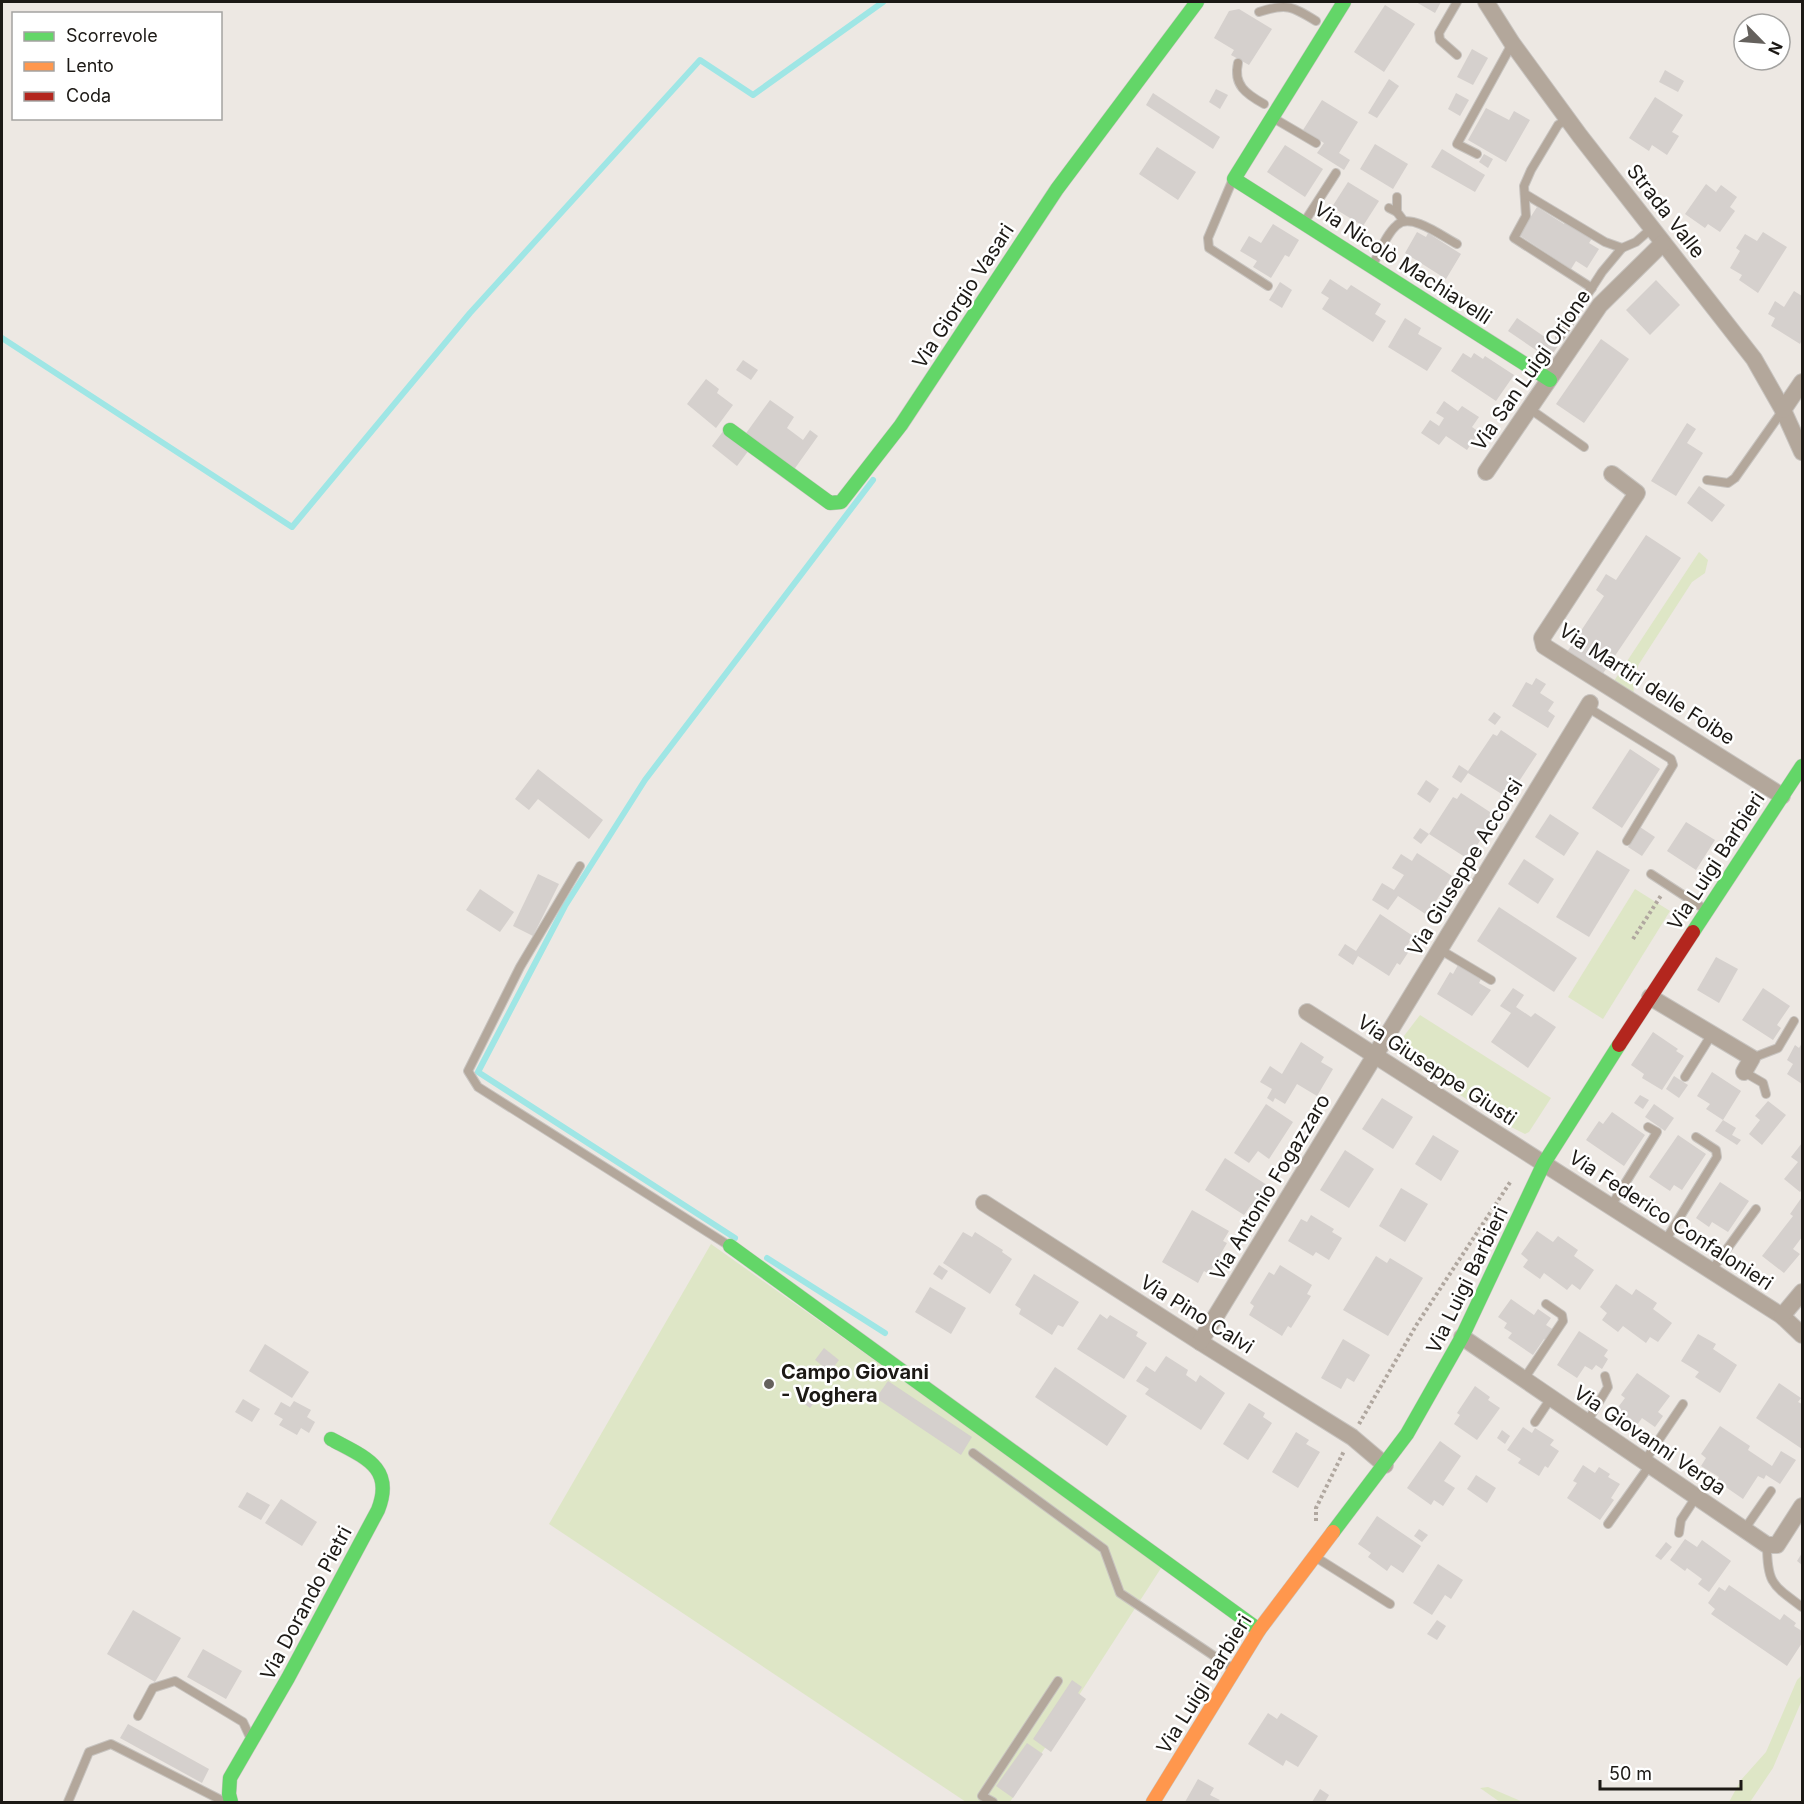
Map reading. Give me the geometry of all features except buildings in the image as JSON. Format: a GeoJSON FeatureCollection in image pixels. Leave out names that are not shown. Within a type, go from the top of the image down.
{"type":"FeatureCollection","features":[{"type":"Feature","properties":{"kind":"street","name":"Via Giorgio Vasari"},"geometry":{"type":"LineString","coordinates":[[730,430],[830,503],[841,502],[901,425],[1057,189],[1197,2]]}},
{"type":"Feature","properties":{"kind":"street"},"geometry":{"type":"LineString","coordinates":[[1234,179],[1268,108],[1321,24],[1344,2]]}},
{"type":"Feature","properties":{"kind":"street","name":"Strada Valle"},"geometry":{"type":"LineString","coordinates":[[1486,2],[1512,43],[1567,119],[1754,359],[1783,410],[1803,452]]}},
{"type":"Feature","properties":{"kind":"street","name":"Via Nicolò Machiavelli"},"geometry":{"type":"LineString","coordinates":[[1234,179],[1550,380]]}},
{"type":"Feature","properties":{"kind":"street","name":"Via San Luigi Orione"},"geometry":{"type":"LineString","coordinates":[[1486,472],[1600,305],[1663,243]]}},
{"type":"Feature","properties":{"kind":"street"},"geometry":{"type":"LineString","coordinates":[[1783,410],[1803,382]]}},
{"type":"Feature","properties":{"kind":"street","name":"Via Martiri delle Foibe"},"geometry":{"type":"LineString","coordinates":[[1612,474],[1636,493],[1542,638],[1544,646],[1782,796]]}},
{"type":"Feature","properties":{"kind":"street","name":"Via Giuseppe Accorsi"},"geometry":{"type":"LineString","coordinates":[[1375,1054],[1588,705]]}},
{"type":"Feature","properties":{"kind":"street","name":"Via Luigi Barbieri"},"geometry":{"type":"LineString","coordinates":[[1153,1803],[1259,1630],[1407,1434],[1462,1337],[1544,1163],[1650,997],[1803,766]]}},
{"type":"Feature","properties":{"kind":"street"},"geometry":{"type":"LineString","coordinates":[[1650,997],[1712,1034],[1748,1065]]}},
{"type":"Feature","properties":{"kind":"street","name":"Via Giuseppe Giusti"},"geometry":{"type":"LineString","coordinates":[[1307,1012],[1544,1163]]}},
{"type":"Feature","properties":{"kind":"street","name":"Via Antonio Fogazzaro"},"geometry":{"type":"LineString","coordinates":[[1200,1342],[1375,1054]]}},
{"type":"Feature","properties":{"kind":"street","name":"Via Federico Confalonieri"},"geometry":{"type":"LineString","coordinates":[[1544,1163],[1782,1316],[1803,1335]]}},
{"type":"Feature","properties":{"kind":"street","name":"Via Pino Calvi"},"geometry":{"type":"LineString","coordinates":[[984,1203],[1352,1437],[1385,1465]]}},
{"type":"Feature","properties":{"kind":"street"},"geometry":{"type":"LineString","coordinates":[[730,1246],[1259,1630]]}},
{"type":"Feature","properties":{"kind":"street"},"geometry":{"type":"LineString","coordinates":[[1782,1316],[1803,1292]]}},
{"type":"Feature","properties":{"kind":"street","name":"Via Giovanni Verga"},"geometry":{"type":"LineString","coordinates":[[1462,1337],[1767,1545]]}},
{"type":"Feature","properties":{"kind":"street","name":"Via Dorando Pietri"},"geometry":{"type":"LineString","coordinates":[[231,1803],[230,1778],[288,1678],[378,1510],[384,1492],[381,1476],[374,1464],[331,1439]]}},
{"type":"Feature","properties":{"kind":"street"},"geometry":{"type":"LineString","coordinates":[[1767,1545],[1777,1545],[1803,1506]]}},
{"type":"Feature","properties":{"kind":"lane"},"geometry":{"type":"LineString","coordinates":[[1457,2],[1438,33],[1440,40],[1457,55]]}},
{"type":"Feature","properties":{"kind":"lane"},"geometry":{"type":"LineString","coordinates":[[1259,12],[1278,6],[1286,7],[1300,11],[1321,24]]}},
{"type":"Feature","properties":{"kind":"lane"},"geometry":{"type":"LineString","coordinates":[[1477,154],[1457,144],[1512,43]]}},
{"type":"Feature","properties":{"kind":"lane"},"geometry":{"type":"LineString","coordinates":[[1238,63],[1236,73],[1246,93],[1316,143]]}},
{"type":"Feature","properties":{"kind":"lane"},"geometry":{"type":"LineString","coordinates":[[1260,90],[1268,108]]}},
{"type":"Feature","properties":{"kind":"lane"},"geometry":{"type":"LineString","coordinates":[[1567,119],[1558,126],[1531,170],[1524,186],[1526,216],[1514,238],[1592,288]]}},
{"type":"Feature","properties":{"kind":"lane"},"geometry":{"type":"LineString","coordinates":[[1304,223],[1335,173]]}},
{"type":"Feature","properties":{"kind":"lane"},"geometry":{"type":"LineString","coordinates":[[1234,179],[1208,238],[1209,248],[1268,286]]}},
{"type":"Feature","properties":{"kind":"lane"},"geometry":{"type":"LineString","coordinates":[[1525,194],[1605,242],[1623,248]]}},
{"type":"Feature","properties":{"kind":"lane"},"geometry":{"type":"LineString","coordinates":[[1397,197],[1393,210],[1403,220],[1416,221],[1457,244]]}},
{"type":"Feature","properties":{"kind":"lane"},"geometry":{"type":"LineString","coordinates":[[1372,266],[1395,226],[1403,220]]}},
{"type":"Feature","properties":{"kind":"lane"},"geometry":{"type":"LineString","coordinates":[[1560,337],[1592,288],[1623,248],[1636,242],[1652,228]]}},
{"type":"Feature","properties":{"kind":"lane"},"geometry":{"type":"LineString","coordinates":[[1530,409],[1584,447]]}},
{"type":"Feature","properties":{"kind":"lane"},"geometry":{"type":"LineString","coordinates":[[1707,480],[1728,483],[1735,478],[1783,410]]}},
{"type":"Feature","properties":{"kind":"lane"},"geometry":{"type":"LineString","coordinates":[[1588,705],[1671,759],[1673,765],[1627,841]]}},
{"type":"Feature","properties":{"kind":"lane"},"geometry":{"type":"LineString","coordinates":[[580,866],[520,967],[468,1071],[478,1087],[730,1246]]}},
{"type":"Feature","properties":{"kind":"lane"},"geometry":{"type":"LineString","coordinates":[[1651,874],[1707,910]]}},
{"type":"Feature","properties":{"kind":"lane"},"geometry":{"type":"LineString","coordinates":[[1439,949],[1491,980]]}},
{"type":"Feature","properties":{"kind":"lane"},"geometry":{"type":"LineString","coordinates":[[1766,1094],[1763,1083],[1748,1065],[1778,1048],[1794,1021]]}},
{"type":"Feature","properties":{"kind":"lane"},"geometry":{"type":"LineString","coordinates":[[1685,1077],[1712,1034]]}},
{"type":"Feature","properties":{"kind":"lane"},"geometry":{"type":"LineString","coordinates":[[1611,1206],[1657,1132],[1648,1127]]}},
{"type":"Feature","properties":{"kind":"lane"},"geometry":{"type":"LineString","coordinates":[[1665,1241],[1717,1157],[1716,1150],[1696,1137]]}},
{"type":"Feature","properties":{"kind":"lane"},"geometry":{"type":"LineString","coordinates":[[1711,1271],[1756,1209]]}},
{"type":"Feature","properties":{"kind":"lane"},"geometry":{"type":"LineString","coordinates":[[1524,1379],[1563,1321],[1562,1315],[1546,1304]]}},
{"type":"Feature","properties":{"kind":"lane"},"geometry":{"type":"LineString","coordinates":[[1587,1422],[1608,1387],[1605,1376]]}},
{"type":"Feature","properties":{"kind":"lane"},"geometry":{"type":"LineString","coordinates":[[1535,1422],[1551,1398]]}},
{"type":"Feature","properties":{"kind":"lane"},"geometry":{"type":"LineString","coordinates":[[1608,1524],[1683,1404]]}},
{"type":"Feature","properties":{"kind":"lane"},"geometry":{"type":"LineString","coordinates":[[973,1454],[1104,1549],[1120,1593],[1235,1670]]}},
{"type":"Feature","properties":{"kind":"lane"},"geometry":{"type":"LineString","coordinates":[[1744,1530],[1771,1491]]}},
{"type":"Feature","properties":{"kind":"lane"},"geometry":{"type":"LineString","coordinates":[[1679,1533],[1681,1520],[1696,1497]]}},
{"type":"Feature","properties":{"kind":"lane"},"geometry":{"type":"LineString","coordinates":[[1767,1545],[1769,1572],[1775,1587],[1803,1607]]}},
{"type":"Feature","properties":{"kind":"lane"},"geometry":{"type":"LineString","coordinates":[[1314,1557],[1390,1604]]}},
{"type":"Feature","properties":{"kind":"lane"},"geometry":{"type":"LineString","coordinates":[[993,1803],[982,1796],[1058,1681]]}},
{"type":"Feature","properties":{"kind":"lane"},"geometry":{"type":"LineString","coordinates":[[138,1716],[153,1688],[175,1682],[243,1722],[251,1741]]}},
{"type":"Feature","properties":{"kind":"lane"},"geometry":{"type":"LineString","coordinates":[[68,1803],[89,1752],[111,1744],[225,1803]]}},
{"type":"Feature","properties":{"kind":"path"},"geometry":{"type":"LineString","coordinates":[[1633,939],[1668,885]]}},
{"type":"Feature","properties":{"kind":"path"},"geometry":{"type":"LineString","coordinates":[[1316,1530],[1316,1508],[1352,1437],[1417,1324],[1528,1153]]}},
{"type":"Feature","properties":{"kind":"green space"},"geometry":{"type":"Polygon","coordinates":[[[1699,552],[1708,560],[1705,573],[1692,582],[1639,664],[1633,680],[1634,697],[1612,684],[1699,552]]]}},
{"type":"Feature","properties":{"kind":"green space"},"geometry":{"type":"Polygon","coordinates":[[[1635,889],[1670,911],[1603,1019],[1568,997],[1635,889]]]}},
{"type":"Feature","properties":{"kind":"green space"},"geometry":{"type":"Polygon","coordinates":[[[1420,1015],[1551,1098],[1529,1132],[1525,1134],[1509,1126],[1400,1057],[1397,1045],[1420,1015]]]}},
{"type":"Feature","properties":{"kind":"green space","name":"Campo Giovani - Voghera"},"geometry":{"type":"Polygon","coordinates":[[[711,1244],[1163,1565],[1010,1802],[966,1802],[549,1524],[711,1244]]]}},
{"type":"Feature","properties":{"kind":"green space"},"geometry":{"type":"Polygon","coordinates":[[[1802,1675],[1802,1700],[1773,1768],[1750,1802],[1729,1802],[1741,1780],[1766,1752],[1797,1680],[1802,1675]]]}},
{"type":"Feature","properties":{"kind":"green space"},"geometry":{"type":"Polygon","coordinates":[[[1488,1787],[1523,1802],[1500,1802],[1480,1788],[1488,1787]]]}},
{"type":"Feature","properties":{"kind":"waterway"},"geometry":{"type":"LineString","coordinates":[[2,338],[292,527],[470,313],[700,60],[753,95],[883,2]]}},
{"type":"Feature","properties":{"kind":"waterway"},"geometry":{"type":"LineString","coordinates":[[735,1238],[478,1072],[565,906],[645,780],[873,480]]}},
{"type":"Feature","properties":{"kind":"waterway"},"geometry":{"type":"LineString","coordinates":[[767,1258],[885,1333]]}},
{"type":"Feature","properties":{"kind":"traffic: fast"},"geometry":{"type":"LineString","coordinates":[[730,430],[830,503],[841,502],[901,425],[1057,189],[1197,2]]}},
{"type":"Feature","properties":{"kind":"traffic: fast"},"geometry":{"type":"LineString","coordinates":[[1344,2],[1234,179],[1550,380]]}},
{"type":"Feature","properties":{"kind":"traffic: fast"},"geometry":{"type":"LineString","coordinates":[[1693,932],[1802,766]]}},
{"type":"Feature","properties":{"kind":"traffic: fast"},"geometry":{"type":"LineString","coordinates":[[1333,1532],[1407,1434],[1462,1337],[1544,1163],[1619,1045]]}},
{"type":"Feature","properties":{"kind":"traffic: fast"},"geometry":{"type":"LineString","coordinates":[[730,1246],[1259,1630]]}},
{"type":"Feature","properties":{"kind":"traffic: fast"},"geometry":{"type":"LineString","coordinates":[[231,1802],[230,1778],[288,1678],[378,1510],[382,1495],[379,1473],[365,1458],[331,1439]]}},
{"type":"Feature","properties":{"kind":"traffic: slow"},"geometry":{"type":"LineString","coordinates":[[1153,1802],[1259,1630],[1333,1532]]}},
{"type":"Feature","properties":{"kind":"traffic: jam"},"geometry":{"type":"LineString","coordinates":[[1619,1045],[1693,932]]}},
{"type":"Feature","properties":{"kind":"place","name":"Campo Giovani - Voghera"},"geometry":{"type":"Point","coordinates":[769,1384]}}]}
